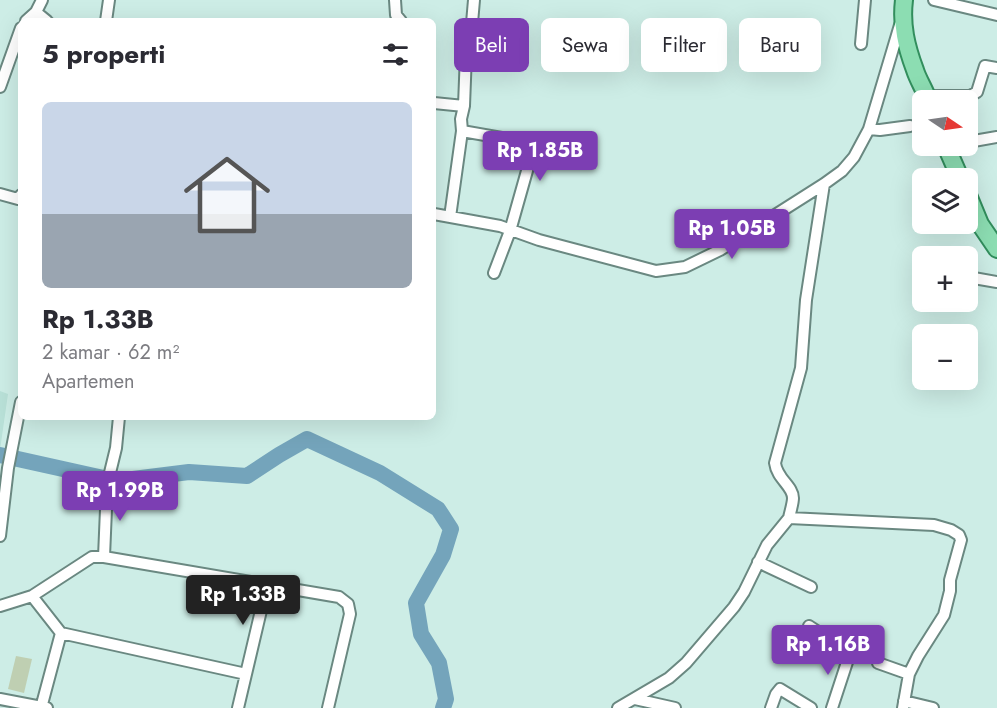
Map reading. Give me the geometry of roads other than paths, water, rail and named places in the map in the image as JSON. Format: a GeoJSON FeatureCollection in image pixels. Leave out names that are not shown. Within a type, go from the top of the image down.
{"type":"FeatureCollection","features":[{"type":"Feature","properties":{"kind":"main road"},"geometry":{"type":"LineString","coordinates":[[904,0],[901,20],[915,70],[924,90]]}},
{"type":"Feature","properties":{"kind":"main road"},"geometry":{"type":"LineString","coordinates":[[978,219],[997,249]]}},
{"type":"Feature","properties":{"kind":"street"},"geometry":{"type":"LineString","coordinates":[[29,18],[36,12],[42,0]]}},
{"type":"Feature","properties":{"kind":"street"},"geometry":{"type":"LineString","coordinates":[[106,18],[109,0]]}},
{"type":"Feature","properties":{"kind":"street"},"geometry":{"type":"LineString","coordinates":[[395,0],[396,15],[398,18]]}},
{"type":"Feature","properties":{"kind":"street"},"geometry":{"type":"LineString","coordinates":[[450,217],[462,131],[466,53],[474,0]]}},
{"type":"Feature","properties":{"kind":"street"},"geometry":{"type":"LineString","coordinates":[[861,44],[866,0]]}},
{"type":"Feature","properties":{"kind":"street"},"geometry":{"type":"LineString","coordinates":[[934,0],[997,15]]}},
{"type":"Feature","properties":{"kind":"street"},"geometry":{"type":"LineString","coordinates":[[36,12],[43,18]]}},
{"type":"Feature","properties":{"kind":"street"},"geometry":{"type":"LineString","coordinates":[[436,214],[500,226],[510,231],[656,271],[685,267],[720,250],[842,171],[854,157],[868,129],[901,20]]}},
{"type":"Feature","properties":{"kind":"street"},"geometry":{"type":"LineString","coordinates":[[0,87],[18,36]]}},
{"type":"Feature","properties":{"kind":"street"},"geometry":{"type":"LineString","coordinates":[[978,90],[985,66],[997,68]]}},
{"type":"Feature","properties":{"kind":"street"},"geometry":{"type":"LineString","coordinates":[[436,103],[464,106]]}},
{"type":"Feature","properties":{"kind":"street"},"geometry":{"type":"LineString","coordinates":[[868,129],[880,130],[910,126]]}},
{"type":"Feature","properties":{"kind":"street"},"geometry":{"type":"LineString","coordinates":[[462,131],[531,143],[534,146],[510,231],[494,273]]}},
{"type":"Feature","properties":{"kind":"street"},"geometry":{"type":"LineString","coordinates":[[978,140],[997,137]]}},
{"type":"Feature","properties":{"kind":"street"},"geometry":{"type":"LineString","coordinates":[[618,708],[669,678],[686,663],[734,607],[767,546],[789,518],[792,492],[777,474],[775,463],[801,369],[806,300],[824,184]]}},
{"type":"Feature","properties":{"kind":"street"},"geometry":{"type":"LineString","coordinates":[[0,195],[18,199]]}},
{"type":"Feature","properties":{"kind":"street"},"geometry":{"type":"LineString","coordinates":[[978,279],[997,282]]}},
{"type":"Feature","properties":{"kind":"street"},"geometry":{"type":"LineString","coordinates":[[0,536],[8,468],[18,417]]}},
{"type":"Feature","properties":{"kind":"street"},"geometry":{"type":"LineString","coordinates":[[104,557],[107,485],[116,448],[119,420]]}},
{"type":"Feature","properties":{"kind":"street"},"geometry":{"type":"LineString","coordinates":[[789,518],[934,525],[959,535],[961,540],[951,572],[944,615],[909,674],[904,704],[933,708]]}},
{"type":"Feature","properties":{"kind":"street"},"geometry":{"type":"LineString","coordinates":[[0,606],[32,596],[92,557],[104,557],[339,597],[348,604],[350,614],[328,708]]}},
{"type":"Feature","properties":{"kind":"street"},"geometry":{"type":"LineString","coordinates":[[758,562],[811,586]]}},
{"type":"Feature","properties":{"kind":"street"},"geometry":{"type":"LineString","coordinates":[[238,708],[267,585]]}},
{"type":"Feature","properties":{"kind":"street"},"geometry":{"type":"LineString","coordinates":[[32,596],[61,633],[246,674]]}},
{"type":"Feature","properties":{"kind":"street"},"geometry":{"type":"LineString","coordinates":[[809,626],[850,653],[832,708]]}},
{"type":"Feature","properties":{"kind":"street"},"geometry":{"type":"LineString","coordinates":[[0,699],[44,708],[61,633]]}},
{"type":"Feature","properties":{"kind":"street"},"geometry":{"type":"LineString","coordinates":[[878,663],[909,674]]}},
{"type":"Feature","properties":{"kind":"street"},"geometry":{"type":"LineString","coordinates":[[771,708],[780,689],[811,708]]}},
{"type":"Feature","properties":{"kind":"street"},"geometry":{"type":"LineString","coordinates":[[635,699],[675,708]]}},
{"type":"Feature","properties":{"kind":"waterway"},"geometry":{"type":"LineString","coordinates":[[0,455],[117,481],[189,472],[247,476],[307,439],[380,473],[438,509],[451,529],[443,555],[416,603],[421,634],[439,663],[446,699],[443,708]]}}]}
